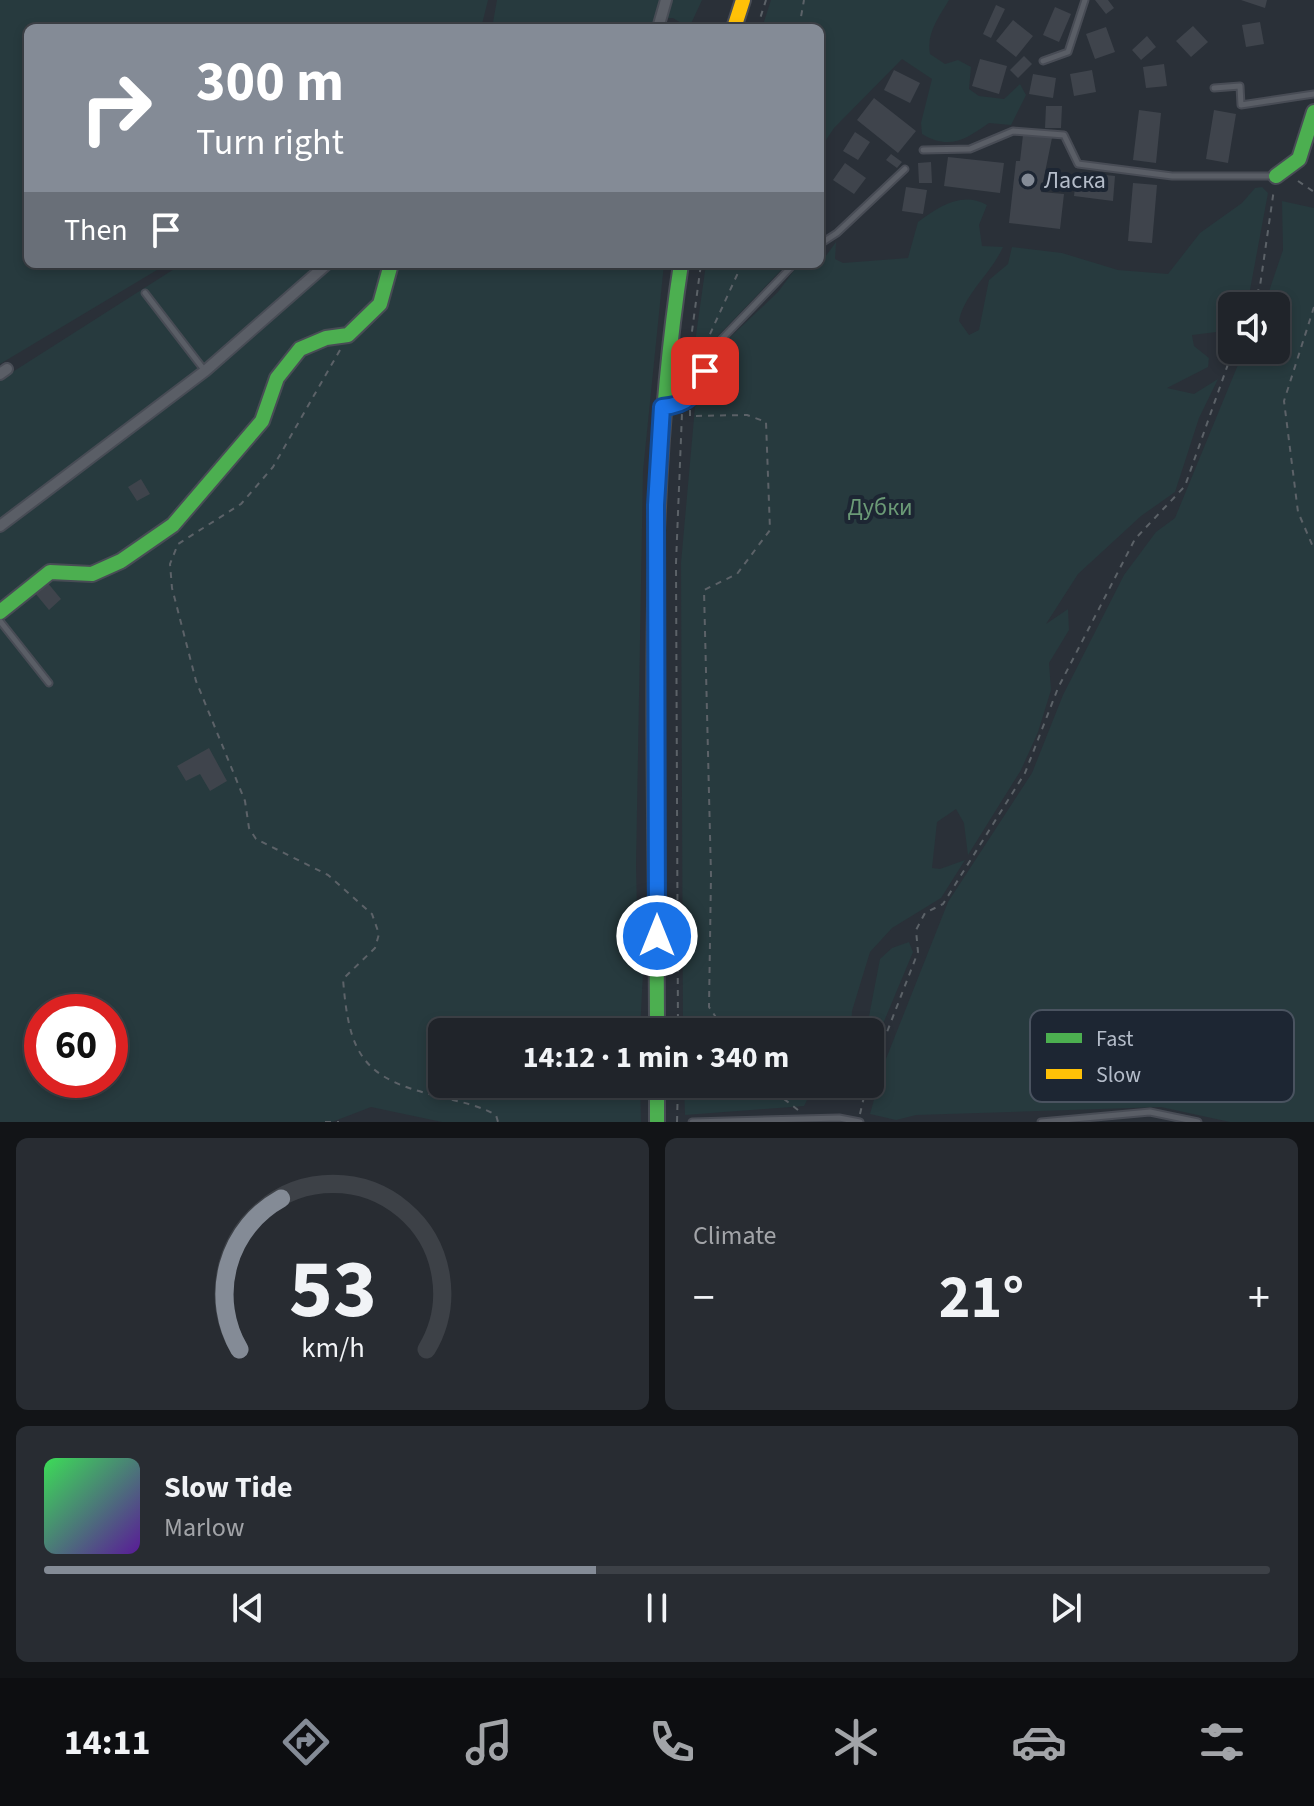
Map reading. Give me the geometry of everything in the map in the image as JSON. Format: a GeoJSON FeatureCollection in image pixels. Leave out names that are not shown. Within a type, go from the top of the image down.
{"type":"FeatureCollection","features":[{"type":"Feature","properties":{"kind":"main road"},"geometry":{"type":"LineString","coordinates":[[735,24],[743,0]]}},
{"type":"Feature","properties":{"kind":"main road"},"geometry":{"type":"LineString","coordinates":[[1281,175],[1305,149],[1314,112]]}},
{"type":"Feature","properties":{"kind":"main road"},"geometry":{"type":"LineString","coordinates":[[0,612],[50,572],[92,574],[121,561],[173,525],[262,421],[277,378],[300,349],[326,338],[348,335],[380,304],[390,268]]}},
{"type":"Feature","properties":{"kind":"main road"},"geometry":{"type":"LineString","coordinates":[[657,1018],[656,505],[662,407],[680,268]]}},
{"type":"Feature","properties":{"kind":"main road"},"geometry":{"type":"LineString","coordinates":[[657,1098],[657,1122]]}},
{"type":"Feature","properties":{"kind":"street"},"geometry":{"type":"LineString","coordinates":[[659,24],[666,0]]}},
{"type":"Feature","properties":{"kind":"street"},"geometry":{"type":"LineString","coordinates":[[0,526],[205,371],[322,268]]}},
{"type":"Feature","properties":{"kind":"lane"},"geometry":{"type":"LineString","coordinates":[[1043,61],[1068,52],[1085,0]]}},
{"type":"Feature","properties":{"kind":"lane"},"geometry":{"type":"LineString","coordinates":[[1214,88],[1240,86],[1241,105],[1314,94]]}},
{"type":"Feature","properties":{"kind":"lane"},"geometry":{"type":"LineString","coordinates":[[923,150],[970,149],[1013,131],[1064,135],[1078,164],[1172,176],[1281,175]]}},
{"type":"Feature","properties":{"kind":"lane"},"geometry":{"type":"LineString","coordinates":[[824,241],[905,169]]}},
{"type":"Feature","properties":{"kind":"lane"},"geometry":{"type":"LineString","coordinates":[[662,407],[683,403],[696,395],[715,346],[790,268]]}},
{"type":"Feature","properties":{"kind":"lane"},"geometry":{"type":"LineString","coordinates":[[145,293],[205,371]]}},
{"type":"Feature","properties":{"kind":"lane"},"geometry":{"type":"LineString","coordinates":[[0,621],[49,683]]}},
{"type":"Feature","properties":{"kind":"lane"},"geometry":{"type":"LineString","coordinates":[[1041,1122],[1150,1112],[1168,1119],[1198,1122]]}},
{"type":"Feature","properties":{"kind":"lane"},"geometry":{"type":"LineString","coordinates":[[692,1122],[808,1118],[860,1122]]}},
{"type":"Feature","properties":{"kind":"path"},"geometry":{"type":"LineString","coordinates":[[758,24],[766,0]]}},
{"type":"Feature","properties":{"kind":"path"},"geometry":{"type":"LineString","coordinates":[[800,24],[804,0]]}},
{"type":"Feature","properties":{"kind":"path"},"geometry":{"type":"LineString","coordinates":[[1258,292],[1281,175],[1314,192]]}},
{"type":"Feature","properties":{"kind":"path"},"geometry":{"type":"LineString","coordinates":[[678,1018],[676,563],[683,403],[700,268]]}},
{"type":"Feature","properties":{"kind":"path"},"geometry":{"type":"LineString","coordinates":[[702,357],[710,329],[740,268]]}},
{"type":"Feature","properties":{"kind":"path"},"geometry":{"type":"LineString","coordinates":[[1314,307],[1284,401],[1298,512],[1314,549]]}},
{"type":"Feature","properties":{"kind":"path"},"geometry":{"type":"LineString","coordinates":[[348,335],[273,467],[241,504],[178,544],[170,564],[172,588],[196,681],[245,801],[249,828],[256,839],[328,875],[372,914],[379,934],[375,948],[343,979],[358,1056],[378,1075],[415,1091],[475,1103],[496,1115],[498,1122]]}},
{"type":"Feature","properties":{"kind":"path"},"geometry":{"type":"LineString","coordinates":[[884,1040],[918,952],[916,930],[920,922],[925,913],[943,904],[1025,773],[1058,688],[1135,539],[1185,486],[1228,364]]}},
{"type":"Feature","properties":{"kind":"path"},"geometry":{"type":"LineString","coordinates":[[691,398],[690,416],[747,415],[766,422],[769,456],[770,530],[737,574],[704,590],[711,875],[709,1007],[716,1018]]}},
{"type":"Feature","properties":{"kind":"path"},"geometry":{"type":"LineString","coordinates":[[677,1122],[678,1098]]}},
{"type":"Feature","properties":{"kind":"path"},"geometry":{"type":"LineString","coordinates":[[783,1098],[808,1118]]}},
{"type":"Feature","properties":{"kind":"path"},"geometry":{"type":"LineString","coordinates":[[860,1122],[864,1098]]}},
{"type":"Feature","properties":{"kind":"path"},"geometry":{"type":"LineString","coordinates":[[325,1122],[339,1122]]}},
{"type":"Feature","properties":{"kind":"green space"},"geometry":{"type":"Polygon","coordinates":[[[0,0],[488,0],[482,24],[24,24],[24,268],[160,268],[0,364],[0,0]]]}},
{"type":"Feature","properties":{"kind":"green space"},"geometry":{"type":"Polygon","coordinates":[[[497,0],[702,0],[691,24],[683,24],[673,18],[656,19],[653,24],[493,24],[497,0]]]}},
{"type":"Feature","properties":{"kind":"green space"},"geometry":{"type":"Polygon","coordinates":[[[771,0],[949,0],[932,32],[930,54],[945,64],[958,60],[971,67],[969,89],[979,96],[1004,99],[1020,84],[1026,95],[1011,125],[989,123],[957,141],[932,139],[922,134],[921,123],[932,79],[902,59],[834,128],[824,143],[824,24],[763,24],[771,0]]]}},
{"type":"Feature","properties":{"kind":"green space","name":"Дубки"},"geometry":{"type":"Polygon","coordinates":[[[1262,187],[1268,193],[1250,292],[1218,292],[1218,332],[1192,335],[1194,346],[1209,358],[1208,367],[1167,388],[1194,394],[1218,379],[1199,418],[1175,492],[1141,516],[1078,574],[1046,624],[1068,609],[1069,630],[1049,663],[1051,690],[1038,732],[1021,770],[968,855],[964,823],[956,809],[937,822],[932,868],[940,869],[965,860],[941,898],[892,928],[870,952],[852,1018],[683,1018],[681,563],[695,407],[713,381],[722,345],[778,292],[796,268],[824,268],[824,258],[836,242],[835,259],[843,263],[908,258],[918,222],[959,200],[987,205],[979,225],[982,246],[1003,247],[962,311],[959,321],[969,335],[979,330],[989,280],[1008,264],[1012,247],[1062,253],[1118,270],[1168,274],[1200,233],[1242,203],[1255,188],[1262,187]]]}},
{"type":"Feature","properties":{"kind":"green space"},"geometry":{"type":"Polygon","coordinates":[[[1282,201],[1314,208],[1314,1122],[1230,1122],[1161,1107],[916,1115],[896,1120],[870,1114],[874,1098],[884,1098],[884,1064],[948,902],[1032,773],[1063,695],[1124,575],[1156,532],[1175,518],[1238,364],[1290,364],[1290,292],[1269,292],[1283,250],[1282,201]]]}},
{"type":"Feature","properties":{"kind":"green space"},"geometry":{"type":"Polygon","coordinates":[[[176,268],[664,268],[643,471],[636,866],[637,907],[644,952],[641,1018],[428,1018],[428,1098],[640,1098],[641,1122],[442,1122],[371,1107],[332,1122],[0,1122],[0,380],[176,268]]]}},
{"type":"Feature","properties":{"kind":"green space"},"geometry":{"type":"Polygon","coordinates":[[[705,268],[783,268],[716,338],[688,392],[705,268]]]}},
{"type":"Feature","properties":{"kind":"green space"},"geometry":{"type":"Polygon","coordinates":[[[909,942],[913,952],[884,1021],[884,1018],[869,1018],[880,959],[892,948],[909,942]]]}},
{"type":"Feature","properties":{"kind":"green space"},"geometry":{"type":"Polygon","coordinates":[[[684,1098],[808,1098],[804,1106],[685,1115],[684,1098]]]}},
{"type":"Feature","properties":{"kind":"building"},"geometry":{"type":"Polygon","coordinates":[[[1095,0],[1108,0],[1114,8],[1106,14],[1095,0]]]}},
{"type":"Feature","properties":{"kind":"building"},"geometry":{"type":"Polygon","coordinates":[[[1241,0],[1267,0],[1265,8],[1241,0]]]}},
{"type":"Feature","properties":{"kind":"building"},"geometry":{"type":"Polygon","coordinates":[[[996,5],[1005,9],[991,38],[983,34],[996,5]]]}},
{"type":"Feature","properties":{"kind":"building"},"geometry":{"type":"Polygon","coordinates":[[[1055,7],[1071,14],[1059,42],[1043,35],[1055,7]]]}},
{"type":"Feature","properties":{"kind":"building"},"geometry":{"type":"Polygon","coordinates":[[[1013,20],[1033,36],[1016,57],[996,41],[1013,20]]]}},
{"type":"Feature","properties":{"kind":"building"},"geometry":{"type":"Polygon","coordinates":[[[1260,22],[1264,44],[1246,47],[1242,25],[1260,22]]]}},
{"type":"Feature","properties":{"kind":"building"},"geometry":{"type":"Polygon","coordinates":[[[1193,26],[1208,42],[1191,57],[1176,41],[1193,26]]]}},
{"type":"Feature","properties":{"kind":"building"},"geometry":{"type":"Polygon","coordinates":[[[1106,27],[1115,52],[1095,59],[1086,34],[1106,27]]]}},
{"type":"Feature","properties":{"kind":"building"},"geometry":{"type":"Polygon","coordinates":[[[1147,36],[1156,47],[1141,60],[1132,50],[1147,36]]]}},
{"type":"Feature","properties":{"kind":"building"},"geometry":{"type":"Polygon","coordinates":[[[1024,56],[1032,64],[1018,78],[1010,70],[1024,56]]]}},
{"type":"Feature","properties":{"kind":"building"},"geometry":{"type":"Polygon","coordinates":[[[980,59],[1007,66],[999,94],[972,86],[980,59]]]}},
{"type":"Feature","properties":{"kind":"building"},"geometry":{"type":"Polygon","coordinates":[[[1164,64],[1167,86],[1146,88],[1143,67],[1164,64]]]}},
{"type":"Feature","properties":{"kind":"building"},"geometry":{"type":"Polygon","coordinates":[[[894,70],[920,83],[910,103],[884,90],[894,70]]]}},
{"type":"Feature","properties":{"kind":"building"},"geometry":{"type":"Polygon","coordinates":[[[1092,70],[1096,92],[1074,96],[1070,74],[1092,70]]]}},
{"type":"Feature","properties":{"kind":"building"},"geometry":{"type":"Polygon","coordinates":[[[1033,74],[1056,78],[1053,98],[1029,94],[1033,74]]]}},
{"type":"Feature","properties":{"kind":"building"},"geometry":{"type":"Polygon","coordinates":[[[874,98],[916,131],[898,153],[857,120],[874,98]]]}},
{"type":"Feature","properties":{"kind":"building"},"geometry":{"type":"Polygon","coordinates":[[[1046,106],[1062,106],[1061,128],[1045,128],[1046,106]]]}},
{"type":"Feature","properties":{"kind":"building"},"geometry":{"type":"Polygon","coordinates":[[[1139,110],[1161,113],[1156,163],[1133,160],[1139,110]]]}},
{"type":"Feature","properties":{"kind":"building"},"geometry":{"type":"Polygon","coordinates":[[[1214,110],[1236,114],[1228,163],[1206,159],[1214,110]]]}},
{"type":"Feature","properties":{"kind":"building"},"geometry":{"type":"Polygon","coordinates":[[[855,132],[870,142],[858,160],[843,151],[855,132]]]}},
{"type":"Feature","properties":{"kind":"building","name":"Ласка"},"geometry":{"type":"Polygon","coordinates":[[[1023,135],[1052,138],[1041,192],[1064,194],[1060,229],[1009,223],[1016,161],[1020,161],[1023,135]]]}},
{"type":"Feature","properties":{"kind":"building"},"geometry":{"type":"Polygon","coordinates":[[[891,154],[902,162],[897,168],[886,160],[891,154]]]}},
{"type":"Feature","properties":{"kind":"building"},"geometry":{"type":"Polygon","coordinates":[[[948,157],[1004,163],[1000,193],[944,186],[948,157]]]}},
{"type":"Feature","properties":{"kind":"building"},"geometry":{"type":"Polygon","coordinates":[[[931,162],[932,183],[919,183],[918,163],[931,162]]]}},
{"type":"Feature","properties":{"kind":"building"},"geometry":{"type":"Polygon","coordinates":[[[845,163],[866,178],[854,194],[833,180],[845,163]]]}},
{"type":"Feature","properties":{"kind":"building"},"geometry":{"type":"Polygon","coordinates":[[[1077,172],[1115,176],[1113,201],[1074,196],[1077,172]]]}},
{"type":"Feature","properties":{"kind":"building"},"geometry":{"type":"Polygon","coordinates":[[[1133,183],[1157,185],[1152,243],[1128,241],[1133,183]]]}},
{"type":"Feature","properties":{"kind":"building"},"geometry":{"type":"Polygon","coordinates":[[[906,187],[927,190],[923,214],[902,211],[906,187]]]}},
{"type":"Feature","properties":{"kind":"building"},"geometry":{"type":"Polygon","coordinates":[[[141,479],[150,494],[137,501],[128,487],[141,479]]]}},
{"type":"Feature","properties":{"kind":"building"},"geometry":{"type":"Polygon","coordinates":[[[47,582],[61,599],[49,610],[35,593],[47,582]]]}},
{"type":"Feature","properties":{"kind":"building"},"geometry":{"type":"Polygon","coordinates":[[[209,748],[227,781],[210,791],[200,774],[186,781],[177,766],[209,748]]]}},
{"type":"Feature","properties":{"kind":"traffic: fast"},"geometry":{"type":"LineString","coordinates":[[1276,176],[1299,159],[1314,112]]}},
{"type":"Feature","properties":{"kind":"traffic: fast"},"geometry":{"type":"LineString","coordinates":[[0,612],[50,572],[92,574],[121,561],[173,525],[262,421],[277,378],[300,349],[326,338],[348,335],[380,304],[390,268]]}},
{"type":"Feature","properties":{"kind":"traffic: fast"},"geometry":{"type":"LineString","coordinates":[[657,1018],[656,551],[669,359],[680,268]]}},
{"type":"Feature","properties":{"kind":"traffic: fast"},"geometry":{"type":"LineString","coordinates":[[657,1098],[657,1122]]}},
{"type":"Feature","properties":{"kind":"traffic: slow"},"geometry":{"type":"LineString","coordinates":[[735,24],[743,0]]}},
{"type":"Feature","properties":{"kind":"place","name":"Ласка"},"geometry":{"type":"Point","coordinates":[1028,180]}},
{"type":"Feature","properties":{"kind":"route"},"geometry":{"type":"LineString","coordinates":[[657,936],[656,505],[662,407],[679,406],[696,395],[705,371]]}}]}
